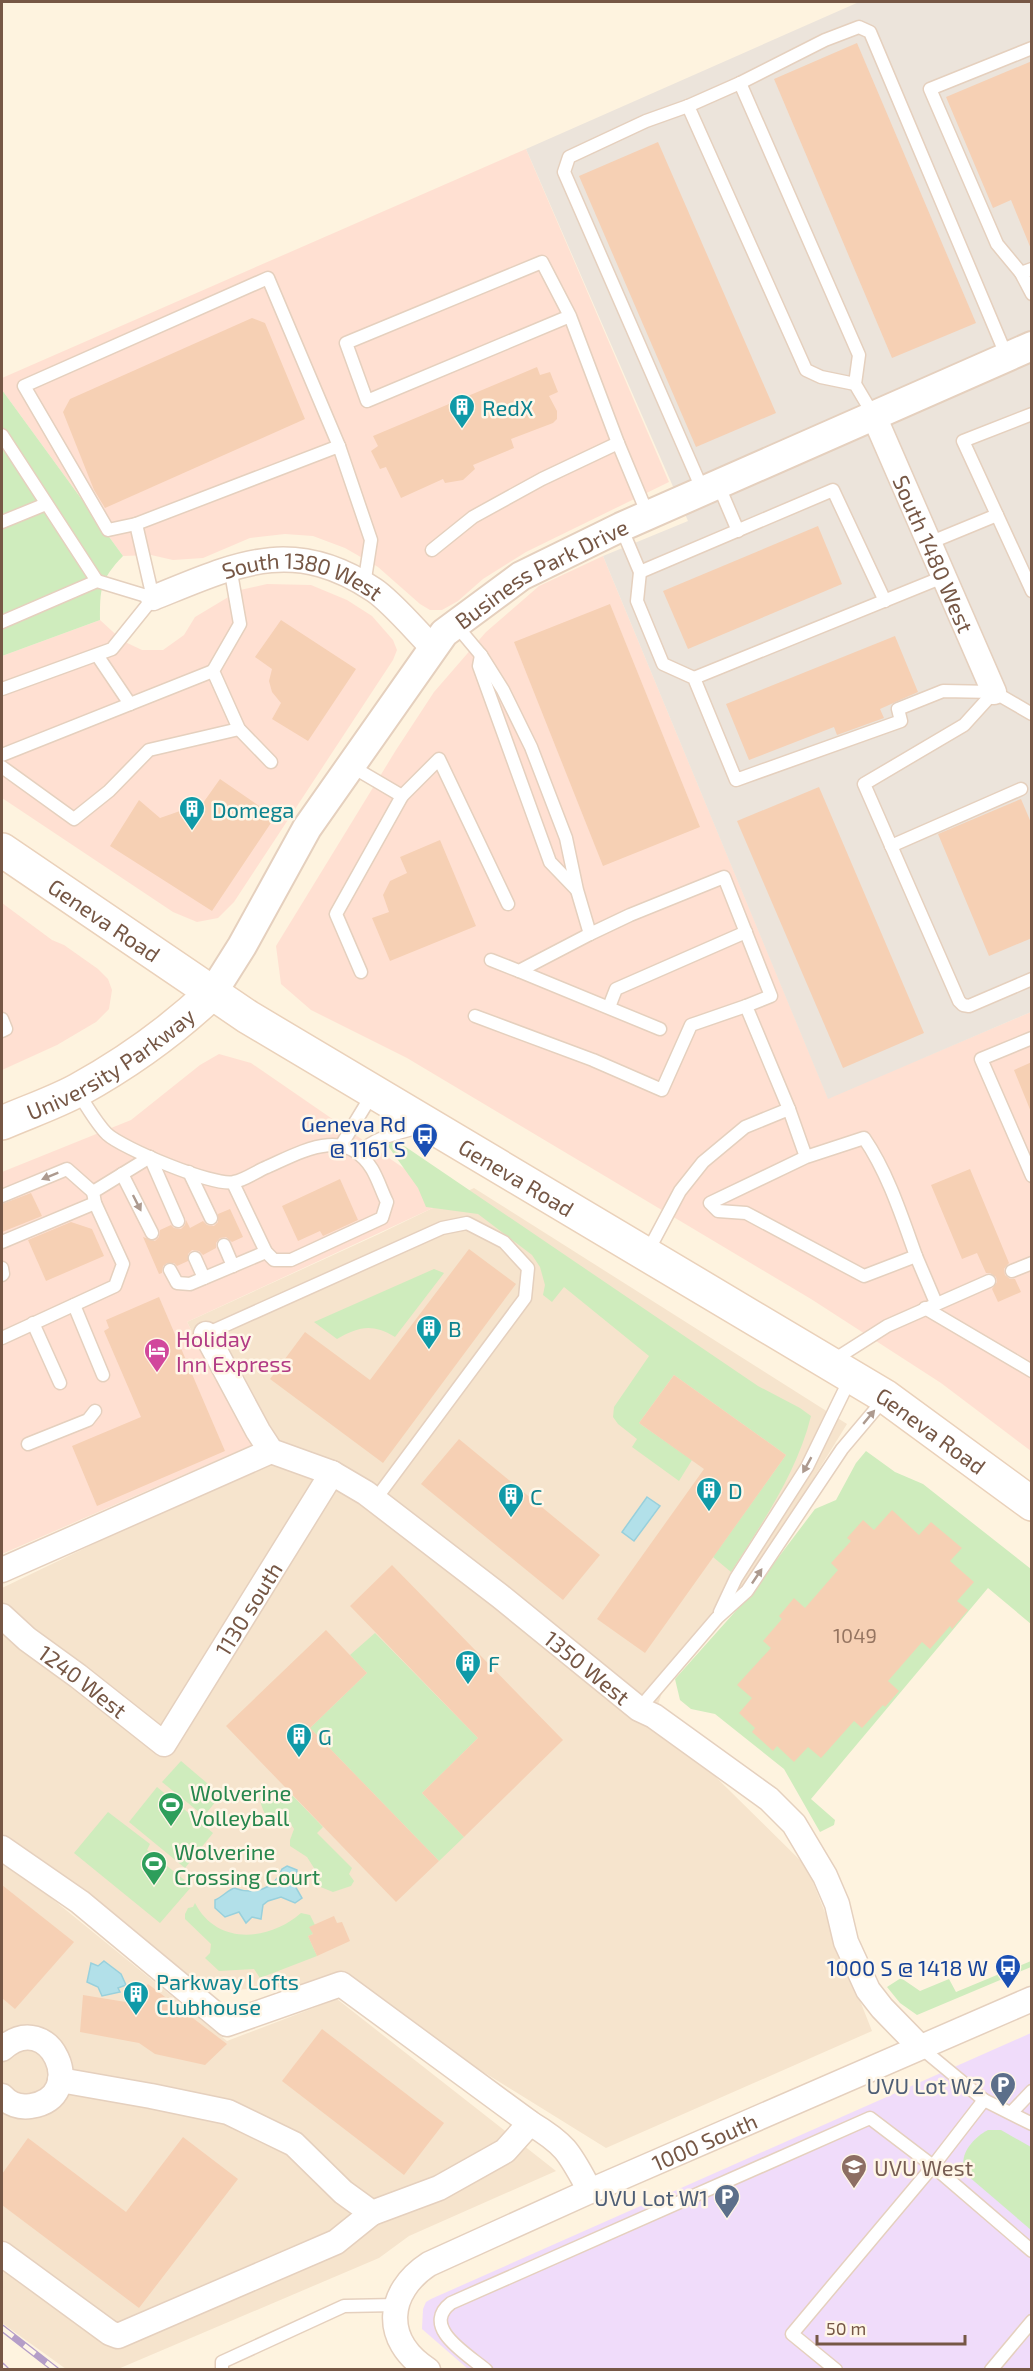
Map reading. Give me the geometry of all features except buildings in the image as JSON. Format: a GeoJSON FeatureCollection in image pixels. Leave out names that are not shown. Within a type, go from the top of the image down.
{"type":"FeatureCollection","features":[{"type":"Feature","properties":{"kind":"main road","name":"Geneva Road"},"geometry":{"type":"LineString","coordinates":[[2,850],[248,1017],[886,1396],[1032,1504]]}},
{"type":"Feature","properties":{"kind":"main road","name":"University Parkway"},"geometry":{"type":"LineString","coordinates":[[2,1123],[76,1091],[176,1026],[213,992]]}},
{"type":"Feature","properties":{"kind":"street","name":"Business Park Drive"},"geometry":{"type":"LineString","coordinates":[[213,992],[242,946],[307,828],[433,648],[444,633],[455,624],[521,576],[621,527],[1019,352]]}},
{"type":"Feature","properties":{"kind":"street","name":"South 1480 West"},"geometry":{"type":"LineString","coordinates":[[874,416],[994,692]]}},
{"type":"Feature","properties":{"kind":"street","name":"South 1380 West"},"geometry":{"type":"LineString","coordinates":[[153,598],[230,567],[270,559],[313,561],[375,590],[433,648]]}},
{"type":"Feature","properties":{"kind":"street"},"geometry":{"type":"LineString","coordinates":[[2,1570],[271,1451],[206,1334]]}},
{"type":"Feature","properties":{"kind":"street","name":"1350 West"},"geometry":{"type":"LineString","coordinates":[[271,1451],[332,1473],[375,1500],[500,1596],[639,1709],[654,1716],[769,1799],[794,1824],[825,1876],[837,1904],[846,1942],[868,1990],[920,2047]]}},
{"type":"Feature","properties":{"kind":"street","name":"1130 south"},"geometry":{"type":"LineString","coordinates":[[164,1744],[332,1473]]}},
{"type":"Feature","properties":{"kind":"street","name":"1240 West"},"geometry":{"type":"LineString","coordinates":[[2,1616],[27,1639],[164,1744]]}},
{"type":"Feature","properties":{"kind":"street"},"geometry":{"type":"LineString","coordinates":[[2,1848],[80,1902],[227,2024],[341,1984],[530,2123],[553,2137],[569,2152],[590,2191]]}},
{"type":"Feature","properties":{"kind":"street","name":"1000 South"},"geometry":{"type":"LineString","coordinates":[[397,2305],[406,2283],[416,2272],[429,2264],[590,2191],[1032,1999]]}},
{"type":"Feature","properties":{"kind":"street"},"geometry":{"type":"LineString","coordinates":[[2,2049],[17,2039],[35,2039],[43,2042],[56,2054],[61,2071],[60,2080],[53,2094],[41,2103],[26,2107],[3,2100]]}},
{"type":"Feature","properties":{"kind":"street"},"geometry":{"type":"LineString","coordinates":[[60,2080],[228,2112],[294,2144],[343,2192],[372,2212]]}},
{"type":"Feature","properties":{"kind":"street"},"geometry":{"type":"LineString","coordinates":[[2,2254],[110,2333],[118,2336],[336,2242],[372,2212],[439,2188],[505,2151],[530,2123]]}},
{"type":"Feature","properties":{"kind":"street"},"geometry":{"type":"LineString","coordinates":[[397,2305],[395,2325],[398,2337],[412,2358],[428,2370]]}},
{"type":"Feature","properties":{"kind":"lane"},"geometry":{"type":"LineString","coordinates":[[738,531],[710,487],[564,172],[569,157],[646,121],[688,106],[740,83],[825,40],[859,27],[870,32],[1019,352]]}},
{"type":"Feature","properties":{"kind":"lane"},"geometry":{"type":"LineString","coordinates":[[1032,48],[930,89],[997,244],[1026,271],[1032,294]]}},
{"type":"Feature","properties":{"kind":"lane"},"geometry":{"type":"LineString","coordinates":[[740,83],[859,355],[855,384],[874,416]]}},
{"type":"Feature","properties":{"kind":"lane"},"geometry":{"type":"LineString","coordinates":[[688,106],[806,370],[821,377],[855,384]]}},
{"type":"Feature","properties":{"kind":"lane"},"geometry":{"type":"LineString","coordinates":[[570,316],[367,401],[345,343],[542,262],[570,316],[618,443],[648,514]]}},
{"type":"Feature","properties":{"kind":"lane"},"geometry":{"type":"LineString","coordinates":[[339,446],[136,524],[108,530],[24,386],[268,278],[339,446],[371,540],[364,585]]}},
{"type":"Feature","properties":{"kind":"lane"},"geometry":{"type":"LineString","coordinates":[[1032,414],[963,441],[1032,591]]}},
{"type":"Feature","properties":{"kind":"lane"},"geometry":{"type":"LineString","coordinates":[[2,435],[97,581],[153,598]]}},
{"type":"Feature","properties":{"kind":"lane"},"geometry":{"type":"LineString","coordinates":[[432,550],[473,517],[542,479],[618,443]]}},
{"type":"Feature","properties":{"kind":"lane"},"geometry":{"type":"LineString","coordinates":[[640,572],[833,490],[885,601]]}},
{"type":"Feature","properties":{"kind":"lane"},"geometry":{"type":"LineString","coordinates":[[2,522],[46,504]]}},
{"type":"Feature","properties":{"kind":"lane"},"geometry":{"type":"LineString","coordinates":[[929,543],[997,515]]}},
{"type":"Feature","properties":{"kind":"lane"},"geometry":{"type":"LineString","coordinates":[[136,524],[153,598]]}},
{"type":"Feature","properties":{"kind":"lane"},"geometry":{"type":"LineString","coordinates":[[621,527],[640,572],[637,601],[663,664],[694,678],[736,780],[901,721],[898,709],[943,691],[994,692],[1032,714]]}},
{"type":"Feature","properties":{"kind":"lane"},"geometry":{"type":"LineString","coordinates":[[2,755],[213,671],[240,624],[230,567]]}},
{"type":"Feature","properties":{"kind":"lane"},"geometry":{"type":"LineString","coordinates":[[694,678],[943,577]]}},
{"type":"Feature","properties":{"kind":"lane"},"geometry":{"type":"LineString","coordinates":[[2,622],[97,581]]}},
{"type":"Feature","properties":{"kind":"lane"},"geometry":{"type":"LineString","coordinates":[[2,689],[112,649],[153,598]]}},
{"type":"Feature","properties":{"kind":"lane"},"geometry":{"type":"LineString","coordinates":[[455,624],[481,655],[503,690],[531,747],[566,838],[577,890],[590,934]]}},
{"type":"Feature","properties":{"kind":"lane"},"geometry":{"type":"LineString","coordinates":[[97,655],[130,704]]}},
{"type":"Feature","properties":{"kind":"lane"},"geometry":{"type":"LineString","coordinates":[[481,655],[479,666],[550,862],[577,890]]}},
{"type":"Feature","properties":{"kind":"lane"},"geometry":{"type":"LineString","coordinates":[[213,671],[239,729],[271,762]]}},
{"type":"Feature","properties":{"kind":"lane"},"geometry":{"type":"LineString","coordinates":[[994,692],[964,725],[864,784],[959,1001],[969,1006],[1032,979]]}},
{"type":"Feature","properties":{"kind":"lane"},"geometry":{"type":"LineString","coordinates":[[2,767],[74,819],[108,791],[149,750],[239,729]]}},
{"type":"Feature","properties":{"kind":"lane"},"geometry":{"type":"LineString","coordinates":[[361,972],[336,914],[402,796],[439,759],[508,904]]}},
{"type":"Feature","properties":{"kind":"lane"},"geometry":{"type":"LineString","coordinates":[[350,765],[402,796]]}},
{"type":"Feature","properties":{"kind":"lane"},"geometry":{"type":"LineString","coordinates":[[891,846],[1021,789]]}},
{"type":"Feature","properties":{"kind":"lane"},"geometry":{"type":"LineString","coordinates":[[475,1016],[593,1060],[662,1090],[691,1025],[771,996],[724,877],[630,915],[519,971]]}},
{"type":"Feature","properties":{"kind":"lane"},"geometry":{"type":"LineString","coordinates":[[609,1007],[616,989],[746,932]]}},
{"type":"Feature","properties":{"kind":"lane"},"geometry":{"type":"LineString","coordinates":[[491,960],[660,1029]]}},
{"type":"Feature","properties":{"kind":"lane"},"geometry":{"type":"LineString","coordinates":[[746,1006],[789,1108],[806,1157]]}},
{"type":"Feature","properties":{"kind":"lane"},"geometry":{"type":"LineString","coordinates":[[2,1019],[6,1029],[2,1031]]}},
{"type":"Feature","properties":{"kind":"lane"},"geometry":{"type":"LineString","coordinates":[[1032,1038],[981,1059],[1032,1176]]}},
{"type":"Feature","properties":{"kind":"lane"},"geometry":{"type":"LineString","coordinates":[[76,1091],[108,1134],[150,1157],[212,1181],[234,1183],[301,1152],[332,1143],[342,1144],[359,1153],[372,1169],[387,1203],[382,1218],[291,1260],[274,1260],[266,1252],[234,1183]]}},
{"type":"Feature","properties":{"kind":"lane"},"geometry":{"type":"LineString","coordinates":[[342,1144],[374,1092]]}},
{"type":"Feature","properties":{"kind":"lane"},"geometry":{"type":"LineString","coordinates":[[646,1254],[680,1191],[703,1161],[745,1127],[789,1108]]}},
{"type":"Feature","properties":{"kind":"lane"},"geometry":{"type":"LineString","coordinates":[[359,1153],[368,1144],[380,1138],[429,1125]]}},
{"type":"Feature","properties":{"kind":"lane"},"geometry":{"type":"LineString","coordinates":[[916,1256],[864,1276],[746,1213],[718,1211],[710,1203],[806,1157],[864,1138],[873,1151],[903,1219],[916,1256],[930,1306],[1032,1371]]}},
{"type":"Feature","properties":{"kind":"lane"},"geometry":{"type":"LineString","coordinates":[[2,1242],[94,1197],[122,1174],[150,1157]]}},
{"type":"Feature","properties":{"kind":"lane"},"geometry":{"type":"LineString","coordinates":[[150,1157],[178,1221]]}},
{"type":"Feature","properties":{"kind":"lane"},"geometry":{"type":"LineString","coordinates":[[2,1196],[67,1169],[94,1197],[123,1264],[115,1286],[2,1338]]}},
{"type":"Feature","properties":{"kind":"lane"},"geometry":{"type":"LineString","coordinates":[[189,1172],[211,1218]]}},
{"type":"Feature","properties":{"kind":"lane"},"geometry":{"type":"LineString","coordinates":[[122,1174],[152,1233]]}},
{"type":"Feature","properties":{"kind":"lane"},"geometry":{"type":"LineString","coordinates":[[206,1334],[442,1228],[467,1223],[504,1242],[528,1268],[525,1298],[375,1500]]}},
{"type":"Feature","properties":{"kind":"lane"},"geometry":{"type":"LineString","coordinates":[[224,1245],[233,1266]]}},
{"type":"Feature","properties":{"kind":"lane"},"geometry":{"type":"LineString","coordinates":[[170,1270],[177,1283],[190,1284],[266,1252]]}},
{"type":"Feature","properties":{"kind":"lane"},"geometry":{"type":"LineString","coordinates":[[195,1258],[204,1278]]}},
{"type":"Feature","properties":{"kind":"lane"},"geometry":{"type":"LineString","coordinates":[[1012,1271],[1032,1263]]}},
{"type":"Feature","properties":{"kind":"lane"},"geometry":{"type":"LineString","coordinates":[[2,1268],[2,1275]]}},
{"type":"Feature","properties":{"kind":"lane"},"geometry":{"type":"LineString","coordinates":[[717,1618],[736,1578],[807,1467],[841,1369],[887,1326],[989,1281]]}},
{"type":"Feature","properties":{"kind":"lane"},"geometry":{"type":"LineString","coordinates":[[74,1305],[103,1375]]}},
{"type":"Feature","properties":{"kind":"lane"},"geometry":{"type":"LineString","coordinates":[[33,1323],[60,1383]]}},
{"type":"Feature","properties":{"kind":"lane"},"geometry":{"type":"LineString","coordinates":[[639,1709],[717,1618],[747,1591],[842,1449],[886,1396]]}},
{"type":"Feature","properties":{"kind":"lane"},"geometry":{"type":"LineString","coordinates":[[28,1444],[88,1420],[95,1411]]}},
{"type":"Feature","properties":{"kind":"lane"},"geometry":{"type":"LineString","coordinates":[[920,2047],[984,2100],[1032,2124]]}},
{"type":"Feature","properties":{"kind":"lane"},"geometry":{"type":"LineString","coordinates":[[1011,2113],[1032,2091]]}},
{"type":"Feature","properties":{"kind":"lane"},"geometry":{"type":"LineString","coordinates":[[836,2370],[792,2334],[933,2166],[984,2100]]}},
{"type":"Feature","properties":{"kind":"lane"},"geometry":{"type":"LineString","coordinates":[[486,2370],[443,2332],[440,2317],[443,2309],[451,2302],[870,2118],[933,2166],[1032,2251]]}},
{"type":"Feature","properties":{"kind":"lane"},"geometry":{"type":"LineString","coordinates":[[222,2370],[222,2362],[344,2306],[397,2305]]}},
{"type":"Feature","properties":{"kind":"lane"},"geometry":{"type":"LineString","coordinates":[[991,2370],[1032,2321]]}},
{"type":"Feature","properties":{"kind":"shaded area"},"geometry":{"type":"Polygon","coordinates":[[[859,2],[1031,2],[1031,1012],[828,1099],[603,556],[688,521],[526,149],[859,2]]]}},
{"type":"Feature","properties":{"kind":"shaded area"},"geometry":{"type":"Polygon","coordinates":[[[526,149],[669,482],[526,552],[483,579],[458,601],[442,610],[430,610],[378,567],[345,548],[313,536],[285,534],[250,538],[203,558],[173,560],[151,555],[123,556],[2,390],[2,378],[526,149]]]}},
{"type":"Feature","properties":{"kind":"shaded area"},"geometry":{"type":"Polygon","coordinates":[[[603,556],[828,1098],[1031,1012],[1031,1451],[941,1383],[811,1299],[407,1058],[311,1010],[281,984],[276,946],[434,692],[486,632],[539,586],[603,556]]]}},
{"type":"Feature","properties":{"kind":"shaded area"},"geometry":{"type":"Polygon","coordinates":[[[267,584],[311,585],[347,600],[372,616],[393,640],[397,650],[393,660],[234,902],[218,918],[197,922],[173,912],[2,798],[2,656],[100,620],[123,641],[142,650],[163,650],[184,635],[195,617],[240,590],[267,584]]]}},
{"type":"Feature","properties":{"kind":"shaded area"},"geometry":{"type":"Polygon","coordinates":[[[2,903],[52,940],[64,945],[98,969],[108,979],[112,990],[109,1009],[96,1022],[57,1045],[2,1070],[2,903]]]}},
{"type":"Feature","properties":{"kind":"shaded area"},"geometry":{"type":"Polygon","coordinates":[[[219,1054],[251,1063],[450,1200],[187,1322],[252,1445],[2,1554],[2,1172],[131,1120],[200,1065],[219,1054]]]}},
{"type":"Feature","properties":{"kind":"shaded area"},"geometry":{"type":"Polygon","coordinates":[[[474,1188],[847,1424],[750,1581],[665,1684],[654,1716],[807,1867],[872,2031],[606,2148],[341,1984],[196,1992],[2,1848],[2,1588],[183,1501],[225,1484],[252,1445],[187,1322],[474,1188]]]}},
{"type":"Feature","properties":{"kind":"shaded area"},"geometry":{"type":"Polygon","coordinates":[[[2,1858],[227,2041],[337,1999],[556,2171],[409,2236],[379,2258],[118,2369],[66,2369],[2,2323],[2,1858]]]}},
{"type":"Feature","properties":{"kind":"shaded area","name":"UVU West"},"geometry":{"type":"Polygon","coordinates":[[[1031,2033],[1031,2369],[468,2369],[422,2329],[423,2309],[426,2302],[431,2299],[1031,2033]]]}},
{"type":"Feature","properties":{"kind":"green space"},"geometry":{"type":"Polygon","coordinates":[[[2,390],[123,556],[103,585],[100,620],[2,656],[2,390]]]}},
{"type":"Feature","properties":{"kind":"green space"},"geometry":{"type":"Polygon","coordinates":[[[397,1141],[758,1386],[811,1416],[788,1477],[731,1572],[713,1557],[786,1455],[674,1375],[639,1423],[692,1460],[679,1481],[632,1447],[637,1439],[618,1424],[613,1417],[614,1407],[649,1356],[564,1287],[552,1302],[543,1295],[545,1285],[540,1267],[532,1255],[478,1214],[426,1207],[418,1188],[388,1146],[391,1142],[397,1141]]]}},
{"type":"Feature","properties":{"kind":"green space"},"geometry":{"type":"Polygon","coordinates":[[[434,1269],[444,1273],[395,1337],[379,1330],[365,1328],[337,1339],[314,1322],[434,1269]]]}},
{"type":"Feature","properties":{"kind":"green space"},"geometry":{"type":"Polygon","coordinates":[[[866,1451],[895,1472],[923,1484],[1031,1569],[1031,1624],[988,1588],[811,1799],[835,1820],[834,1825],[820,1832],[784,1769],[715,1714],[691,1709],[680,1700],[675,1679],[750,1595],[815,1509],[836,1500],[856,1463],[866,1451]]]}},
{"type":"Feature","properties":{"kind":"green space"},"geometry":{"type":"Polygon","coordinates":[[[375,1633],[478,1738],[422,1793],[464,1837],[439,1861],[310,1728],[367,1673],[350,1655],[375,1633]]]}},
{"type":"Feature","properties":{"kind":"green space"},"geometry":{"type":"Polygon","coordinates":[[[181,1761],[221,1795],[204,1816],[162,1782],[181,1761]]]}},
{"type":"Feature","properties":{"kind":"green space","name":"Wolverine Volleyball"},"geometry":{"type":"Polygon","coordinates":[[[157,1787],[213,1833],[185,1868],[129,1822],[157,1787]]]}},
{"type":"Feature","properties":{"kind":"green space"},"geometry":{"type":"Polygon","coordinates":[[[288,1791],[323,1827],[317,1833],[352,1868],[349,1874],[354,1881],[351,1886],[333,1892],[318,1886],[314,1868],[307,1857],[290,1846],[294,1829],[292,1826],[288,1823],[273,1825],[267,1818],[258,1793],[264,1793],[273,1799],[288,1791]]]}},
{"type":"Feature","properties":{"kind":"green space"},"geometry":{"type":"Polygon","coordinates":[[[108,1812],[150,1844],[147,1850],[192,1886],[160,1923],[74,1853],[108,1812]]]}},
{"type":"Feature","properties":{"kind":"green space"},"geometry":{"type":"Polygon","coordinates":[[[195,1903],[216,1927],[244,1935],[274,1929],[301,1913],[310,1915],[315,1925],[310,1927],[313,1934],[308,1936],[317,1956],[260,1978],[254,1969],[219,1971],[205,1958],[210,1953],[211,1944],[185,1919],[188,1908],[193,1907],[195,1903]]]}},
{"type":"Feature","properties":{"kind":"green space"},"geometry":{"type":"Polygon","coordinates":[[[1031,1961],[1031,1967],[917,2015],[900,2003],[887,1987],[901,1978],[920,1991],[949,1979],[956,1992],[1031,1961]]]}},
{"type":"Feature","properties":{"kind":"green space"},"geometry":{"type":"Polygon","coordinates":[[[988,2130],[1001,2130],[1031,2147],[1031,2230],[968,2176],[964,2170],[964,2156],[967,2150],[988,2130]]]}},
{"type":"Feature","properties":{"kind":"water"},"geometry":{"type":"Polygon","coordinates":[[[647,1497],[660,1506],[634,1541],[622,1532],[647,1497]]]}},
{"type":"Feature","properties":{"kind":"water"},"geometry":{"type":"Polygon","coordinates":[[[287,1866],[297,1870],[295,1886],[302,1898],[295,1903],[281,1897],[268,1901],[263,1905],[261,1919],[252,1917],[246,1923],[239,1912],[225,1917],[215,1908],[215,1900],[234,1888],[256,1891],[269,1886],[287,1866]]]}},
{"type":"Feature","properties":{"kind":"water"},"geometry":{"type":"Polygon","coordinates":[[[104,1961],[121,1974],[126,1985],[118,1988],[120,1992],[102,1996],[98,1987],[87,1982],[91,1963],[98,1966],[104,1961]]]}},
{"type":"Feature","properties":{"kind":"railway"},"geometry":{"type":"LineString","coordinates":[[2,2328],[56,2370]]}},
{"type":"Feature","properties":{"kind":"railway"},"geometry":{"type":"LineString","coordinates":[[2,2366],[6,2370]]}},
{"type":"Feature","properties":{"kind":"place","name":"RedX"},"geometry":{"type":"Point","coordinates":[462,430]}},
{"type":"Feature","properties":{"kind":"place","name":"Domega"},"geometry":{"type":"Point","coordinates":[192,832]}},
{"type":"Feature","properties":{"kind":"place","name":"Geneva Rd @ 1161 S"},"geometry":{"type":"Point","coordinates":[425,1159]}},
{"type":"Feature","properties":{"kind":"place","name":"B"},"geometry":{"type":"Point","coordinates":[429,1351]}},
{"type":"Feature","properties":{"kind":"place","name":"Holiday Inn Express"},"geometry":{"type":"Point","coordinates":[157,1374]}},
{"type":"Feature","properties":{"kind":"place","name":"D"},"geometry":{"type":"Point","coordinates":[709,1513]}},
{"type":"Feature","properties":{"kind":"place","name":"C"},"geometry":{"type":"Point","coordinates":[511,1519]}},
{"type":"Feature","properties":{"kind":"place","name":"F"},"geometry":{"type":"Point","coordinates":[468,1686]}},
{"type":"Feature","properties":{"kind":"place","name":"G"},"geometry":{"type":"Point","coordinates":[299,1759]}},
{"type":"Feature","properties":{"kind":"place","name":"Wolverine Volleyball"},"geometry":{"type":"Point","coordinates":[171,1828]}},
{"type":"Feature","properties":{"kind":"place","name":"Wolverine Crossing Court"},"geometry":{"type":"Point","coordinates":[154,1887]}},
{"type":"Feature","properties":{"kind":"place","name":"1000 S @ 1418 W"},"geometry":{"type":"Point","coordinates":[1008,1990]}},
{"type":"Feature","properties":{"kind":"place","name":"Parkway Lofts Clubhouse"},"geometry":{"type":"Point","coordinates":[136,2017]}},
{"type":"Feature","properties":{"kind":"place","name":"UVU Lot W2"},"geometry":{"type":"Point","coordinates":[1003,2108]}},
{"type":"Feature","properties":{"kind":"place","name":"UVU West"},"geometry":{"type":"Point","coordinates":[854,2190]}},
{"type":"Feature","properties":{"kind":"place","name":"UVU Lot W1"},"geometry":{"type":"Point","coordinates":[727,2220]}}]}
